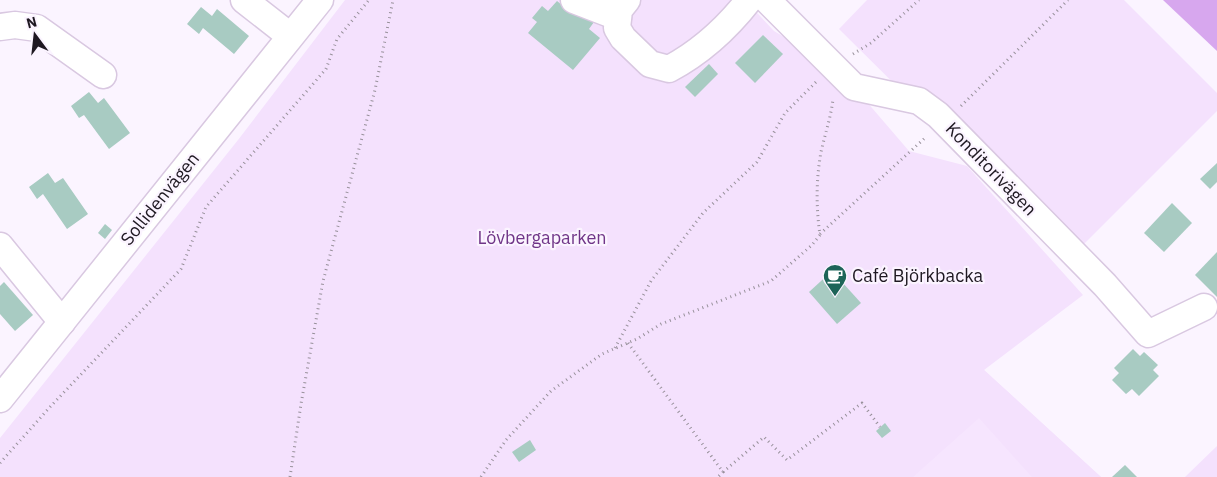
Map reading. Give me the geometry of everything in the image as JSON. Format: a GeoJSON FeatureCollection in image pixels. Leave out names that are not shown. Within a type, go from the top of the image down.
{"type":"FeatureCollection","features":[{"type":"Feature","properties":{"kind":"street"},"geometry":{"type":"LineString","coordinates":[[244,0],[290,36]]}},
{"type":"Feature","properties":{"kind":"street","name":"Sollidenvägen"},"geometry":{"type":"LineString","coordinates":[[0,399],[320,0]]}},
{"type":"Feature","properties":{"kind":"street"},"geometry":{"type":"LineString","coordinates":[[574,0],[622,9],[617,28],[623,38],[650,64],[669,69],[687,60],[732,22],[750,0]]}},
{"type":"Feature","properties":{"kind":"street","name":"Konditorivägen"},"geometry":{"type":"LineString","coordinates":[[767,0],[831,69],[854,88],[920,100],[945,122],[1105,286],[1148,334],[1204,307]]}},
{"type":"Feature","properties":{"kind":"street"},"geometry":{"type":"LineString","coordinates":[[0,27],[15,25],[37,28],[103,75]]}},
{"type":"Feature","properties":{"kind":"street"},"geometry":{"type":"LineString","coordinates":[[0,246],[62,322]]}},
{"type":"Feature","properties":{"kind":"path"},"geometry":{"type":"LineString","coordinates":[[0,463],[50,406],[181,269],[206,208],[326,69],[337,39],[369,0]]}},
{"type":"Feature","properties":{"kind":"path"},"geometry":{"type":"LineString","coordinates":[[290,477],[300,404],[323,281],[375,90],[392,0]]}},
{"type":"Feature","properties":{"kind":"path"},"geometry":{"type":"LineString","coordinates":[[614,348],[651,281],[703,212],[757,162],[785,113],[811,86],[831,69],[871,43],[920,0]]}},
{"type":"Feature","properties":{"kind":"path"},"geometry":{"type":"LineString","coordinates":[[481,477],[506,440],[551,391],[602,354],[628,343],[661,324],[771,281],[812,245],[820,235],[910,151],[945,122],[1068,0]]}},
{"type":"Feature","properties":{"kind":"path"},"geometry":{"type":"LineString","coordinates":[[820,235],[816,206],[821,152],[831,115],[834,92],[831,69]]}},
{"type":"Feature","properties":{"kind":"path"},"geometry":{"type":"LineString","coordinates":[[628,343],[723,472]]}},
{"type":"Feature","properties":{"kind":"path"},"geometry":{"type":"LineString","coordinates":[[718,477],[764,437],[787,460],[862,404],[880,427]]}},
{"type":"Feature","properties":{"kind":"shaded area"},"geometry":{"type":"Polygon","coordinates":[[[1163,0],[1217,0],[1217,51],[1163,0]]]}},
{"type":"Feature","properties":{"kind":"shaded area"},"geometry":{"type":"Polygon","coordinates":[[[984,370],[1101,477],[842,477],[984,370]]]}},
{"type":"Feature","properties":{"kind":"green space","name":"Lövbergaparken"},"geometry":{"type":"Polygon","coordinates":[[[345,0],[745,0],[774,31],[826,62],[854,87],[909,151],[967,166],[1083,295],[984,370],[1101,477],[1032,477],[979,418],[913,477],[0,477],[0,438],[238,140],[345,0]]]}},
{"type":"Feature","properties":{"kind":"green space"},"geometry":{"type":"Polygon","coordinates":[[[867,0],[1124,0],[1217,93],[1217,111],[1070,258],[839,29],[867,0]]]}},
{"type":"Feature","properties":{"kind":"green space"},"geometry":{"type":"Polygon","coordinates":[[[1217,446],[1217,477],[1185,477],[1217,446]]]}},
{"type":"Feature","properties":{"kind":"building"},"geometry":{"type":"Polygon","coordinates":[[[557,1],[569,11],[594,22],[589,29],[600,38],[573,70],[528,33],[537,22],[532,18],[542,6],[548,11],[557,1]]]}},
{"type":"Feature","properties":{"kind":"building"},"geometry":{"type":"Polygon","coordinates":[[[201,7],[212,16],[217,9],[249,36],[234,54],[203,28],[199,34],[187,24],[201,7]]]}},
{"type":"Feature","properties":{"kind":"building"},"geometry":{"type":"Polygon","coordinates":[[[763,35],[783,54],[755,83],[735,63],[763,35]]]}},
{"type":"Feature","properties":{"kind":"building"},"geometry":{"type":"Polygon","coordinates":[[[709,64],[718,74],[695,97],[685,87],[709,64]]]}},
{"type":"Feature","properties":{"kind":"building"},"geometry":{"type":"Polygon","coordinates":[[[89,92],[98,103],[104,98],[130,133],[109,149],[84,115],[79,118],[71,106],[89,92]]]}},
{"type":"Feature","properties":{"kind":"building"},"geometry":{"type":"Polygon","coordinates":[[[1217,163],[1217,182],[1210,189],[1200,179],[1217,163]]]}},
{"type":"Feature","properties":{"kind":"building"},"geometry":{"type":"Polygon","coordinates":[[[48,173],[55,183],[63,178],[88,214],[67,229],[43,194],[37,199],[29,187],[48,173]]]}},
{"type":"Feature","properties":{"kind":"building"},"geometry":{"type":"Polygon","coordinates":[[[1172,203],[1192,223],[1164,252],[1144,233],[1172,203]]]}},
{"type":"Feature","properties":{"kind":"building"},"geometry":{"type":"Polygon","coordinates":[[[105,224],[112,230],[105,239],[98,233],[105,224]]]}},
{"type":"Feature","properties":{"kind":"building"},"geometry":{"type":"Polygon","coordinates":[[[1217,252],[1217,297],[1195,275],[1217,252]]]}},
{"type":"Feature","properties":{"kind":"building","name":"Café Björkbacka"},"geometry":{"type":"Polygon","coordinates":[[[832,271],[861,303],[837,324],[809,292],[832,271]]]}},
{"type":"Feature","properties":{"kind":"building"},"geometry":{"type":"Polygon","coordinates":[[[4,282],[33,315],[15,331],[0,314],[0,286],[4,282]]]}},
{"type":"Feature","properties":{"kind":"building"},"geometry":{"type":"Polygon","coordinates":[[[1133,349],[1140,356],[1144,352],[1158,365],[1153,370],[1159,376],[1139,396],[1132,389],[1126,394],[1112,380],[1119,373],[1114,368],[1133,349]]]}},
{"type":"Feature","properties":{"kind":"building"},"geometry":{"type":"Polygon","coordinates":[[[885,423],[891,431],[882,438],[876,431],[885,423]]]}},
{"type":"Feature","properties":{"kind":"building"},"geometry":{"type":"Polygon","coordinates":[[[530,440],[536,450],[519,462],[512,452],[530,440]]]}},
{"type":"Feature","properties":{"kind":"building"},"geometry":{"type":"Polygon","coordinates":[[[1125,465],[1137,477],[1112,477],[1125,465]]]}},
{"type":"Feature","properties":{"kind":"place","name":"Café Björkbacka"},"geometry":{"type":"Point","coordinates":[835,297]}}]}
